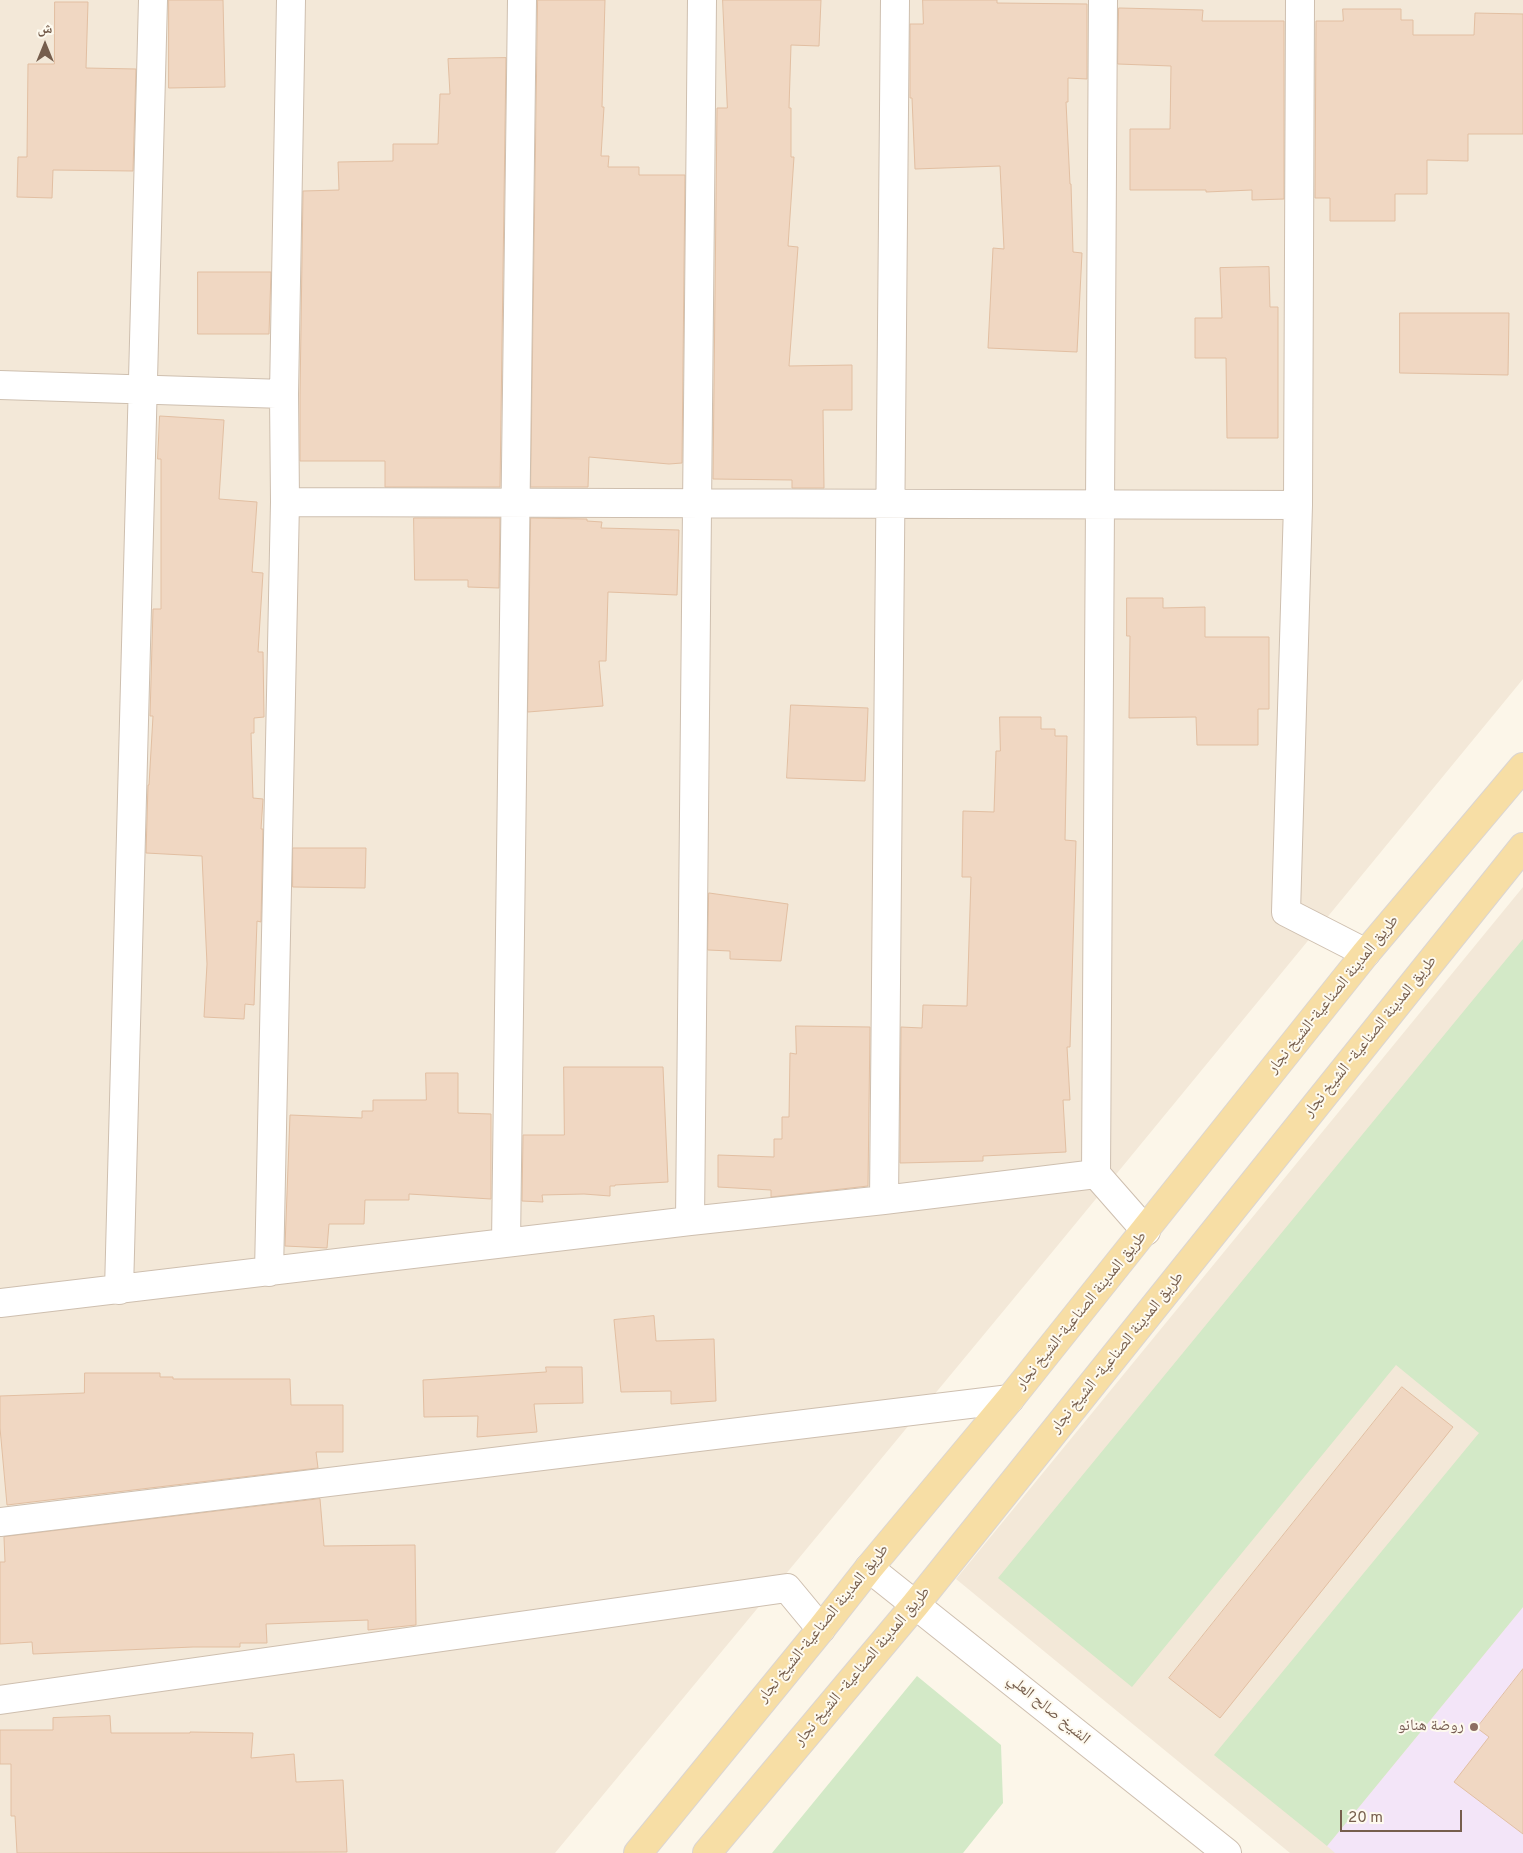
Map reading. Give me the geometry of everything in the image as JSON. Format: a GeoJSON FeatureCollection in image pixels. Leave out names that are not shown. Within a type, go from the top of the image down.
{"type":"FeatureCollection","features":[{"type":"Feature","properties":{"kind":"main road","name":"طريق المدينة الصناعية-الشيخ نجار"},"geometry":{"type":"LineString","coordinates":[[638,1853],[869,1568],[1010,1400],[1366,953],[1523,767]]}},
{"type":"Feature","properties":{"kind":"main road","name":"طريق المدينة الصناعية- الشيخ نجار"},"geometry":{"type":"LineString","coordinates":[[706,1853],[915,1605],[1523,848]]}},
{"type":"Feature","properties":{"kind":"street"},"geometry":{"type":"LineString","coordinates":[[119,1290],[153,0]]}},
{"type":"Feature","properties":{"kind":"street"},"geometry":{"type":"LineString","coordinates":[[269,1272],[285,502],[284,394],[291,0]]}},
{"type":"Feature","properties":{"kind":"street"},"geometry":{"type":"LineString","coordinates":[[506,1243],[522,0]]}},
{"type":"Feature","properties":{"kind":"street"},"geometry":{"type":"LineString","coordinates":[[690,1221],[702,0]]}},
{"type":"Feature","properties":{"kind":"street"},"geometry":{"type":"LineString","coordinates":[[884,1200],[895,0]]}},
{"type":"Feature","properties":{"kind":"street"},"geometry":{"type":"LineString","coordinates":[[1103,0],[1096,1174],[1146,1231]]}},
{"type":"Feature","properties":{"kind":"street"},"geometry":{"type":"LineString","coordinates":[[1300,0],[1298,505],[1286,912],[1366,953]]}},
{"type":"Feature","properties":{"kind":"street"},"geometry":{"type":"LineString","coordinates":[[0,385],[284,394]]}},
{"type":"Feature","properties":{"kind":"street"},"geometry":{"type":"LineString","coordinates":[[285,502],[1298,505]]}},
{"type":"Feature","properties":{"kind":"street"},"geometry":{"type":"LineString","coordinates":[[0,1303],[1096,1174]]}},
{"type":"Feature","properties":{"kind":"street"},"geometry":{"type":"LineString","coordinates":[[0,1522],[1010,1400]]}},
{"type":"Feature","properties":{"kind":"street","name":"الشيخ صالح العلي"},"geometry":{"type":"LineString","coordinates":[[869,1568],[1227,1853]]}},
{"type":"Feature","properties":{"kind":"street"},"geometry":{"type":"LineString","coordinates":[[0,1700],[787,1588],[821,1629]]}},
{"type":"Feature","properties":{"kind":"shaded area"},"geometry":{"type":"Polygon","coordinates":[[[0,0],[1523,0],[1523,679],[555,1853],[0,1853],[0,0]]]}},
{"type":"Feature","properties":{"kind":"shaded area"},"geometry":{"type":"Polygon","coordinates":[[[1523,887],[1523,1853],[1290,1853],[956,1579],[1523,887]]]}},
{"type":"Feature","properties":{"kind":"shaded area","name":"روضة هنانو"},"geometry":{"type":"Polygon","coordinates":[[[1523,1607],[1523,1853],[1335,1853],[1327,1846],[1523,1607]]]}},
{"type":"Feature","properties":{"kind":"green space"},"geometry":{"type":"Polygon","coordinates":[[[1523,939],[1523,1607],[1327,1846],[1214,1755],[1479,1433],[1396,1365],[1132,1687],[998,1578],[1523,939]]]}},
{"type":"Feature","properties":{"kind":"green space"},"geometry":{"type":"Polygon","coordinates":[[[917,1676],[1001,1745],[1003,1803],[963,1853],[772,1853],[917,1676]]]}},
{"type":"Feature","properties":{"kind":"building"},"geometry":{"type":"Polygon","coordinates":[[[169,0],[223,0],[225,87],[169,88],[169,0]]]}},
{"type":"Feature","properties":{"kind":"building"},"geometry":{"type":"Polygon","coordinates":[[[538,0],[605,0],[602,107],[604,107],[601,156],[609,156],[608,167],[639,167],[639,175],[685,175],[682,463],[669,464],[589,457],[588,487],[531,487],[538,0]]]}},
{"type":"Feature","properties":{"kind":"building"},"geometry":{"type":"Polygon","coordinates":[[[723,0],[821,0],[819,46],[791,45],[789,108],[791,108],[791,157],[794,157],[788,246],[798,247],[789,366],[852,365],[852,410],[823,410],[824,488],[792,488],[792,480],[713,479],[717,108],[727,108],[723,0]]]}},
{"type":"Feature","properties":{"kind":"building"},"geometry":{"type":"Polygon","coordinates":[[[923,0],[997,0],[997,3],[1087,4],[1087,79],[1068,78],[1068,102],[1066,102],[1073,252],[1082,253],[1077,352],[988,348],[993,248],[1004,249],[1000,166],[915,169],[912,98],[910,98],[910,24],[923,24],[923,0]]]}},
{"type":"Feature","properties":{"kind":"building"},"geometry":{"type":"Polygon","coordinates":[[[55,2],[88,2],[86,68],[136,69],[133,171],[53,170],[52,198],[17,197],[18,157],[27,157],[28,64],[54,64],[55,2]]]}},
{"type":"Feature","properties":{"kind":"building"},"geometry":{"type":"Polygon","coordinates":[[[1119,8],[1203,10],[1202,21],[1284,21],[1284,199],[1252,200],[1252,190],[1206,192],[1206,190],[1130,190],[1130,129],[1170,129],[1171,66],[1118,64],[1119,8]]]}},
{"type":"Feature","properties":{"kind":"building"},"geometry":{"type":"Polygon","coordinates":[[[1343,9],[1401,9],[1401,20],[1413,20],[1413,35],[1474,35],[1475,13],[1523,14],[1523,134],[1468,134],[1468,161],[1427,160],[1427,194],[1395,194],[1395,221],[1330,221],[1330,198],[1315,198],[1316,21],[1343,21],[1343,9]]]}},
{"type":"Feature","properties":{"kind":"building"},"geometry":{"type":"Polygon","coordinates":[[[506,58],[500,487],[385,487],[385,461],[300,461],[303,191],[339,190],[338,162],[393,161],[393,144],[438,144],[440,94],[450,94],[448,59],[506,58]]]}},
{"type":"Feature","properties":{"kind":"building"},"geometry":{"type":"Polygon","coordinates":[[[1269,267],[1270,307],[1278,307],[1278,438],[1227,438],[1226,358],[1195,358],[1195,318],[1222,318],[1220,268],[1269,267]]]}},
{"type":"Feature","properties":{"kind":"building"},"geometry":{"type":"Polygon","coordinates":[[[198,272],[271,272],[269,334],[198,334],[198,272]]]}},
{"type":"Feature","properties":{"kind":"building"},"geometry":{"type":"Polygon","coordinates":[[[1400,313],[1509,313],[1508,375],[1400,373],[1400,313]]]}},
{"type":"Feature","properties":{"kind":"building"},"geometry":{"type":"Polygon","coordinates":[[[160,416],[224,420],[219,499],[257,502],[252,572],[263,573],[258,652],[263,652],[264,717],[254,718],[254,733],[251,733],[253,798],[263,799],[261,829],[263,829],[261,922],[257,921],[254,1005],[245,1004],[244,1019],[204,1017],[207,964],[202,856],[146,853],[153,716],[150,716],[153,609],[161,609],[161,459],[158,459],[160,416]]]}},
{"type":"Feature","properties":{"kind":"building"},"geometry":{"type":"Polygon","coordinates":[[[414,518],[500,518],[499,588],[468,587],[468,580],[415,580],[414,518]]]}},
{"type":"Feature","properties":{"kind":"building"},"geometry":{"type":"Polygon","coordinates":[[[531,518],[587,519],[587,521],[602,522],[601,528],[679,530],[677,595],[608,592],[606,661],[599,661],[603,706],[528,712],[531,518]]]}},
{"type":"Feature","properties":{"kind":"building"},"geometry":{"type":"Polygon","coordinates":[[[1127,598],[1163,598],[1163,608],[1205,607],[1205,637],[1269,637],[1269,709],[1258,709],[1258,745],[1197,745],[1196,717],[1129,718],[1130,636],[1127,636],[1127,598]]]}},
{"type":"Feature","properties":{"kind":"building"},"geometry":{"type":"Polygon","coordinates":[[[791,705],[868,708],[865,781],[787,778],[791,705]]]}},
{"type":"Feature","properties":{"kind":"building"},"geometry":{"type":"Polygon","coordinates":[[[1000,717],[1041,717],[1041,729],[1055,729],[1055,736],[1067,736],[1065,840],[1076,841],[1070,1047],[1067,1047],[1070,1100],[1063,1100],[1066,1152],[983,1156],[983,1161],[900,1163],[901,1027],[922,1028],[923,1005],[967,1006],[971,877],[962,877],[963,811],[994,812],[996,751],[1000,751],[1000,717]]]}},
{"type":"Feature","properties":{"kind":"building"},"geometry":{"type":"Polygon","coordinates":[[[293,848],[366,848],[365,888],[293,887],[293,848]]]}},
{"type":"Feature","properties":{"kind":"building"},"geometry":{"type":"Polygon","coordinates":[[[709,893],[788,904],[781,961],[730,959],[730,951],[708,950],[709,893]]]}},
{"type":"Feature","properties":{"kind":"building"},"geometry":{"type":"Polygon","coordinates":[[[796,1026],[870,1027],[868,1186],[771,1197],[771,1190],[718,1187],[718,1155],[774,1157],[774,1139],[782,1139],[782,1117],[789,1117],[790,1053],[796,1054],[796,1026]]]}},
{"type":"Feature","properties":{"kind":"building"},"geometry":{"type":"Polygon","coordinates":[[[564,1067],[663,1067],[668,1182],[610,1186],[610,1196],[584,1194],[542,1195],[543,1202],[522,1201],[523,1135],[564,1135],[564,1067]]]}},
{"type":"Feature","properties":{"kind":"building"},"geometry":{"type":"Polygon","coordinates":[[[426,1073],[458,1073],[458,1113],[491,1114],[491,1199],[409,1194],[409,1200],[365,1200],[364,1224],[329,1224],[327,1248],[285,1246],[290,1115],[362,1118],[362,1111],[373,1111],[373,1100],[426,1100],[426,1073]]]}},
{"type":"Feature","properties":{"kind":"building"},"geometry":{"type":"Polygon","coordinates":[[[654,1316],[656,1341],[714,1339],[716,1401],[671,1404],[671,1391],[621,1392],[614,1320],[654,1316]]]}},
{"type":"Feature","properties":{"kind":"building"},"geometry":{"type":"Polygon","coordinates":[[[546,1367],[582,1367],[583,1403],[534,1404],[537,1432],[477,1437],[478,1416],[424,1417],[423,1380],[546,1372],[546,1367]]]}},
{"type":"Feature","properties":{"kind":"building"},"geometry":{"type":"Polygon","coordinates":[[[85,1373],[160,1373],[160,1377],[173,1377],[173,1379],[290,1379],[291,1405],[343,1405],[343,1452],[316,1452],[318,1468],[7,1505],[0,1428],[0,1396],[84,1393],[85,1373]]]}},
{"type":"Feature","properties":{"kind":"building"},"geometry":{"type":"Polygon","coordinates":[[[1402,1387],[1453,1427],[1220,1718],[1169,1678],[1402,1387]]]}},
{"type":"Feature","properties":{"kind":"building"},"geometry":{"type":"Polygon","coordinates":[[[320,1499],[324,1546],[415,1545],[416,1625],[368,1630],[368,1620],[266,1624],[267,1643],[240,1643],[240,1647],[193,1647],[33,1654],[32,1642],[0,1644],[0,1562],[5,1562],[4,1537],[320,1499]]]}},
{"type":"Feature","properties":{"kind":"building"},"geometry":{"type":"Polygon","coordinates":[[[1523,1669],[1523,1834],[1454,1782],[1489,1737],[1477,1728],[1523,1669]]]}},
{"type":"Feature","properties":{"kind":"building"},"geometry":{"type":"Polygon","coordinates":[[[110,1716],[111,1733],[253,1733],[251,1758],[294,1754],[296,1782],[343,1780],[347,1852],[17,1853],[15,1816],[11,1816],[11,1764],[0,1764],[0,1730],[53,1730],[53,1718],[110,1716]]]}},
{"type":"Feature","properties":{"kind":"place","name":"روضة هنانو"},"geometry":{"type":"Point","coordinates":[1474,1727]}}]}
